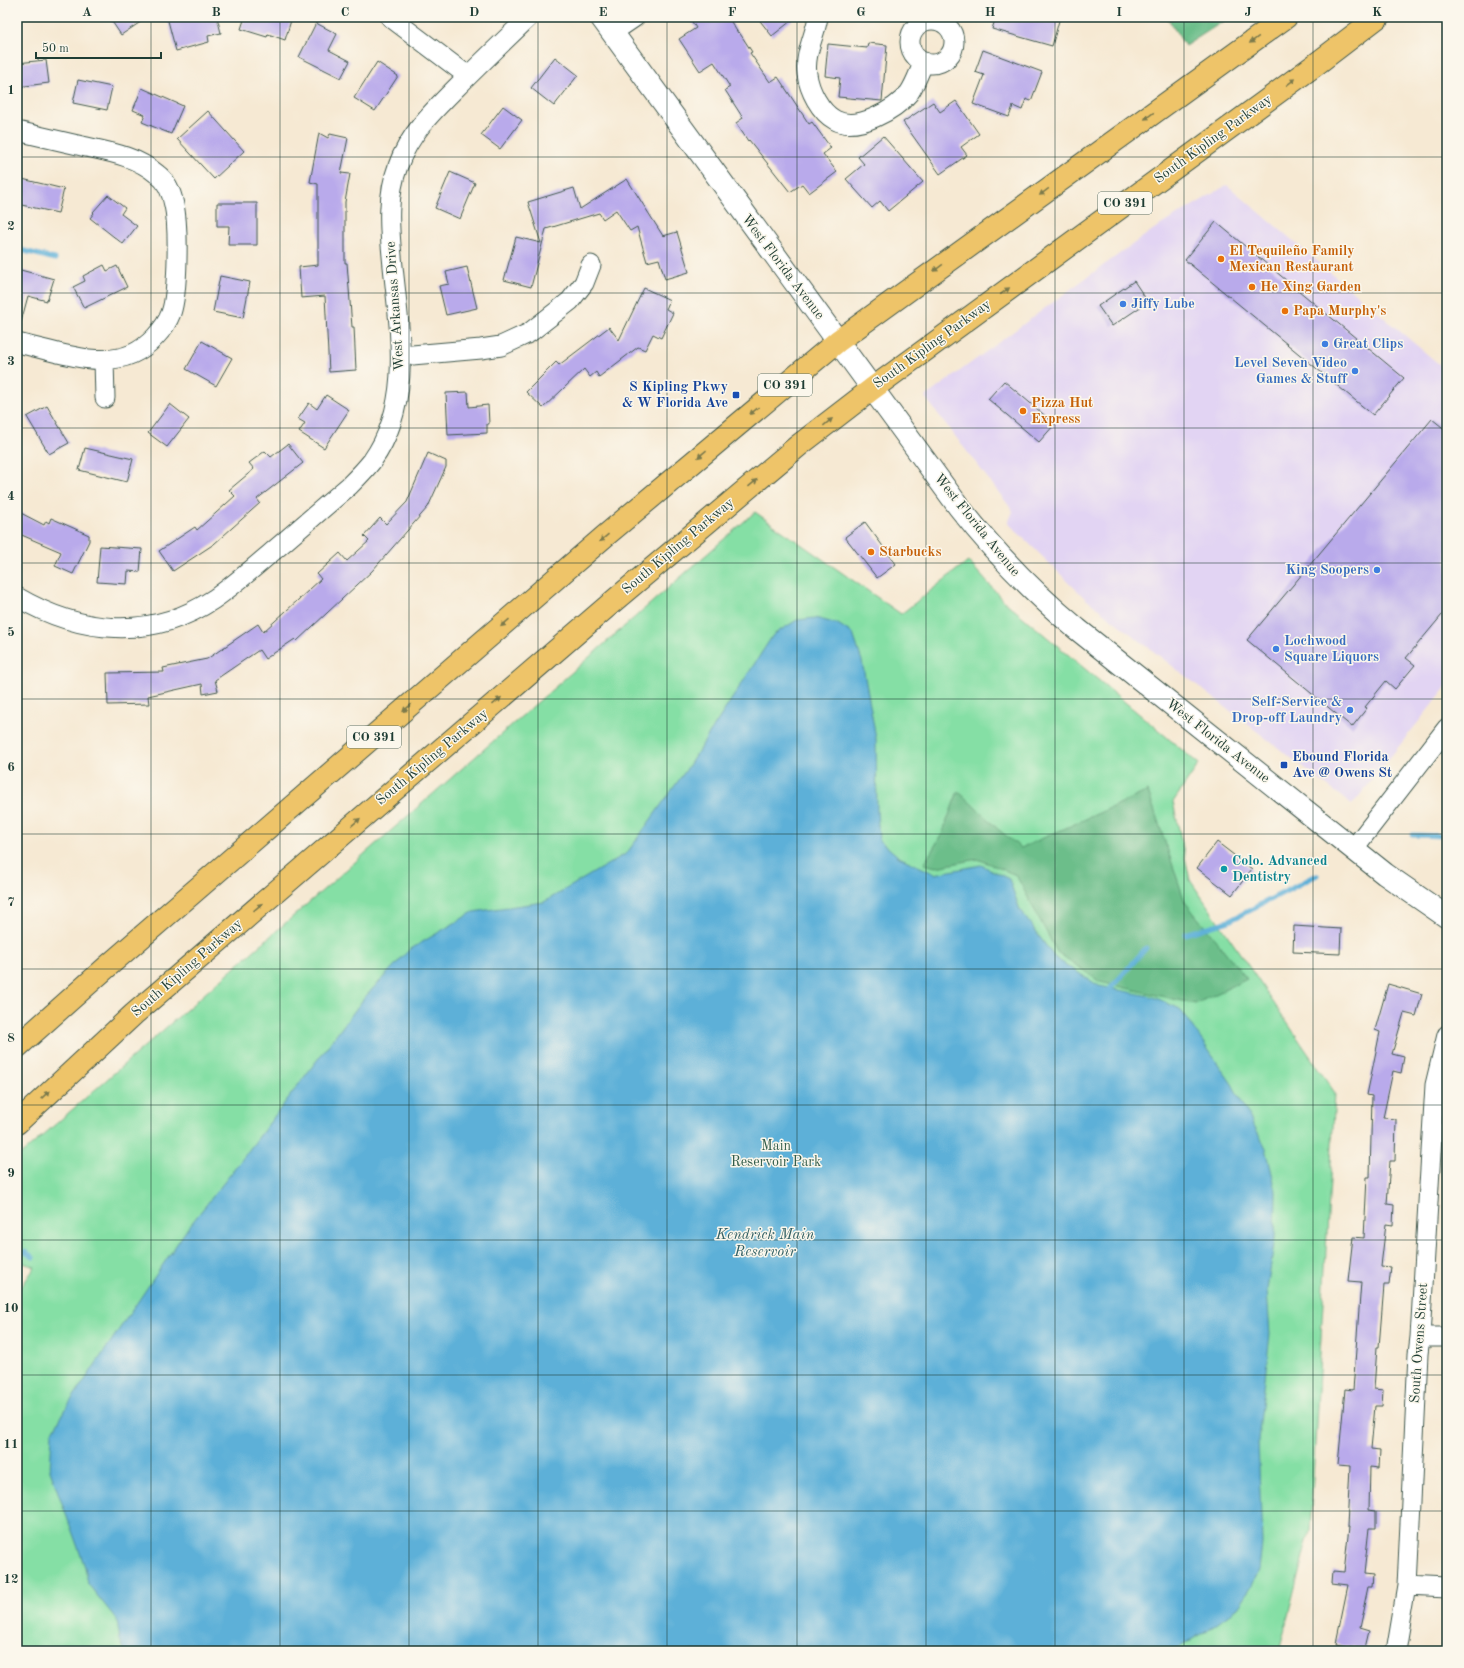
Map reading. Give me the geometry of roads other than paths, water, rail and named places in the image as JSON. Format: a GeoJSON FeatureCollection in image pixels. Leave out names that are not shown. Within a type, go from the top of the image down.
{"type":"FeatureCollection","features":[{"type":"Feature","properties":{"kind":"main road","name":"CO 391"},"geometry":{"type":"LineString","coordinates":[[17,1047],[114,961],[611,531],[838,341],[1286,17]]}},
{"type":"Feature","properties":{"kind":"main road","name":"South Kipling Parkway"},"geometry":{"type":"LineString","coordinates":[[17,1123],[134,1014],[393,790],[692,534],[823,426],[872,388],[1315,65],[1378,17]]}},
{"type":"Feature","properties":{"kind":"street"},"geometry":{"type":"LineString","coordinates":[[390,17],[468,76]]}},
{"type":"Feature","properties":{"kind":"street","name":"West Arkansas Drive"},"geometry":{"type":"LineString","coordinates":[[17,597],[62,619],[96,627],[128,628],[172,620],[194,611],[214,599],[240,579],[350,486],[372,460],[385,437],[394,417],[399,392],[401,356],[390,237],[390,204],[398,165],[415,134],[432,113],[529,17]]}},
{"type":"Feature","properties":{"kind":"street","name":"West Florida Avenue"},"geometry":{"type":"LineString","coordinates":[[635,17],[607,25],[966,516],[996,552],[1037,595],[1077,629],[1385,874],[1447,917]]}},
{"type":"Feature","properties":{"kind":"street"},"geometry":{"type":"LineString","coordinates":[[818,17],[806,58],[807,74],[811,89],[818,102],[823,109],[836,120],[847,123],[865,122],[893,107],[909,92],[924,62]]}},
{"type":"Feature","properties":{"kind":"street"},"geometry":{"type":"LineString","coordinates":[[17,131],[119,154],[138,160],[159,175],[170,191],[175,210],[177,228],[176,288],[171,313],[166,324],[145,346],[133,354],[118,359],[104,360],[84,358],[17,343]]}},
{"type":"Feature","properties":{"kind":"street"},"geometry":{"type":"LineString","coordinates":[[401,356],[501,346],[529,333],[570,301],[584,282],[591,265]]}},
{"type":"Feature","properties":{"kind":"street"},"geometry":{"type":"LineString","coordinates":[[104,360],[105,398]]}},
{"type":"Feature","properties":{"kind":"street"},"geometry":{"type":"LineString","coordinates":[[1354,848],[1447,728]]}},
{"type":"Feature","properties":{"kind":"street","name":"South Owens Street"},"geometry":{"type":"LineString","coordinates":[[1396,1651],[1407,1586],[1418,1354],[1439,1148],[1435,1085],[1447,1035]]}},
{"type":"Feature","properties":{"kind":"street"},"geometry":{"type":"LineString","coordinates":[[1420,1337],[1447,1338]]}},
{"type":"Feature","properties":{"kind":"street"},"geometry":{"type":"LineString","coordinates":[[1407,1586],[1447,1588]]}},
{"type":"Feature","properties":{"kind":"water","name":"Kendrick Main Reservoir"},"geometry":{"type":"Polygon","coordinates":[[[815,618],[838,624],[853,634],[862,661],[876,738],[879,840],[899,857],[935,874],[981,865],[1009,879],[1020,910],[1055,958],[1099,986],[1154,997],[1180,1009],[1232,1084],[1266,1148],[1276,1191],[1275,1238],[1267,1290],[1270,1334],[1258,1441],[1262,1543],[1259,1570],[1251,1588],[1237,1608],[1204,1632],[1173,1651],[125,1651],[120,1640],[117,1620],[88,1584],[85,1567],[50,1470],[52,1433],[70,1402],[187,1229],[365,997],[409,950],[473,912],[544,902],[627,853],[686,770],[773,635],[797,620],[815,618]]]}},
{"type":"Feature","properties":{"kind":"waterway"},"geometry":{"type":"LineString","coordinates":[[17,249],[55,259]]}},
{"type":"Feature","properties":{"kind":"waterway"},"geometry":{"type":"LineString","coordinates":[[1412,835],[1447,836]]}},
{"type":"Feature","properties":{"kind":"waterway"},"geometry":{"type":"LineString","coordinates":[[1185,934],[1229,921],[1317,875]]}},
{"type":"Feature","properties":{"kind":"waterway"},"geometry":{"type":"LineString","coordinates":[[1110,989],[1146,948]]}},
{"type":"Feature","properties":{"kind":"waterway"},"geometry":{"type":"LineString","coordinates":[[17,1250],[27,1253],[33,1257]]}},
{"type":"Feature","properties":{"kind":"place","name":"El Tequileño Family Mexican Restaurant"},"geometry":{"type":"Point","coordinates":[1221,259]}},
{"type":"Feature","properties":{"kind":"place","name":"He Xing Garden"},"geometry":{"type":"Point","coordinates":[1252,287]}},
{"type":"Feature","properties":{"kind":"place","name":"Jiffy Lube"},"geometry":{"type":"Point","coordinates":[1123,304]}},
{"type":"Feature","properties":{"kind":"place","name":"Papa Murphy's"},"geometry":{"type":"Point","coordinates":[1285,311]}},
{"type":"Feature","properties":{"kind":"place","name":"Great Clips"},"geometry":{"type":"Point","coordinates":[1325,344]}},
{"type":"Feature","properties":{"kind":"place","name":"Level Seven Video Games & Stuff"},"geometry":{"type":"Point","coordinates":[1355,371]}},
{"type":"Feature","properties":{"kind":"place","name":"S Kipling Pkwy & W Florida Ave"},"geometry":{"type":"Point","coordinates":[736,395]}},
{"type":"Feature","properties":{"kind":"place","name":"Pizza Hut Express"},"geometry":{"type":"Point","coordinates":[1023,411]}},
{"type":"Feature","properties":{"kind":"place","name":"Starbucks"},"geometry":{"type":"Point","coordinates":[871,552]}},
{"type":"Feature","properties":{"kind":"place","name":"King Soopers"},"geometry":{"type":"Point","coordinates":[1377,570]}},
{"type":"Feature","properties":{"kind":"place","name":"Lochwood Square Liquors"},"geometry":{"type":"Point","coordinates":[1276,649]}},
{"type":"Feature","properties":{"kind":"place","name":"Self-Service & Drop-off Laundry"},"geometry":{"type":"Point","coordinates":[1350,710]}},
{"type":"Feature","properties":{"kind":"place","name":"Ebound Florida Ave @ Owens St"},"geometry":{"type":"Point","coordinates":[1284,765]}},
{"type":"Feature","properties":{"kind":"place","name":"Colo. Advanced Dentistry"},"geometry":{"type":"Point","coordinates":[1224,869]}},
{"type":"Feature","properties":{"kind":"park label","name":"Main Reservoir Park"},"geometry":{"type":"Point","coordinates":[776,1154]}}]}
